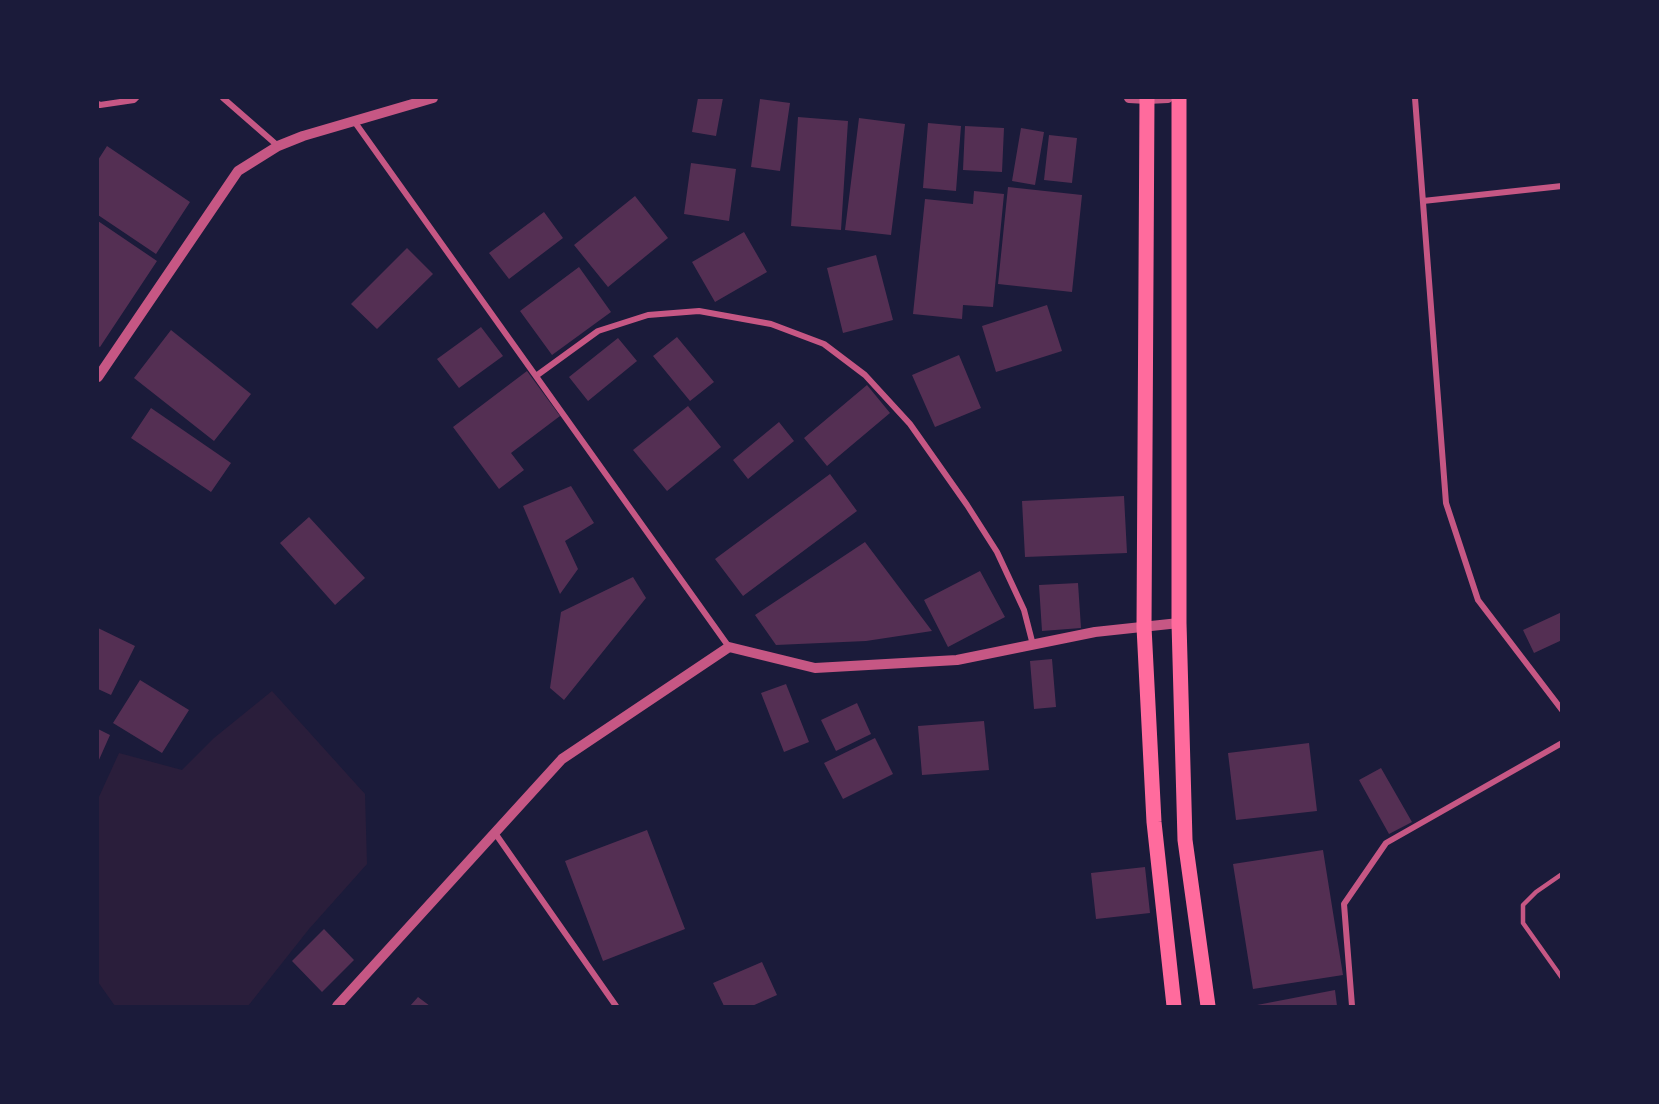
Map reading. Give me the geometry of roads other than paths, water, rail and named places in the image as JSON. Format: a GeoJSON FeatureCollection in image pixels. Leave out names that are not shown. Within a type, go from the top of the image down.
{"type":"FeatureCollection","features":[{"type":"Feature","properties":{"kind":"main road"},"geometry":{"type":"LineString","coordinates":[[1147,98],[1144,627],[1154,822],[1174,1006]]}},
{"type":"Feature","properties":{"kind":"main road"},"geometry":{"type":"LineString","coordinates":[[1179,98],[1179,623],[1185,840],[1208,1006]]}},
{"type":"Feature","properties":{"kind":"street"},"geometry":{"type":"LineString","coordinates":[[98,106],[136,98]]}},
{"type":"Feature","properties":{"kind":"street"},"geometry":{"type":"LineString","coordinates":[[223,98],[278,146]]}},
{"type":"Feature","properties":{"kind":"street"},"geometry":{"type":"LineString","coordinates":[[98,377],[238,171],[278,146],[303,136],[433,98]]}},
{"type":"Feature","properties":{"kind":"street"},"geometry":{"type":"LineString","coordinates":[[1129,98],[1168,98]]}},
{"type":"Feature","properties":{"kind":"street"},"geometry":{"type":"LineString","coordinates":[[1415,98],[1446,503],[1478,600],[1562,710]]}},
{"type":"Feature","properties":{"kind":"street"},"geometry":{"type":"LineString","coordinates":[[354,121],[729,647],[815,668],[957,660],[1095,632],[1179,623]]}},
{"type":"Feature","properties":{"kind":"street"},"geometry":{"type":"LineString","coordinates":[[1423,201],[1562,186]]}},
{"type":"Feature","properties":{"kind":"street"},"geometry":{"type":"LineString","coordinates":[[536,376],[598,331],[648,315],[699,311],[771,324],[824,344],[866,375],[910,424],[967,505],[997,552],[1024,610],[1033,645]]}},
{"type":"Feature","properties":{"kind":"street"},"geometry":{"type":"LineString","coordinates":[[337,1006],[562,759],[729,647]]}},
{"type":"Feature","properties":{"kind":"street"},"geometry":{"type":"LineString","coordinates":[[1352,1006],[1344,904],[1386,843],[1562,743]]}},
{"type":"Feature","properties":{"kind":"street"},"geometry":{"type":"LineString","coordinates":[[495,833],[616,1006]]}},
{"type":"Feature","properties":{"kind":"lane"},"geometry":{"type":"LineString","coordinates":[[1562,874],[1536,892],[1523,905],[1523,923],[1562,978]]}}]}
